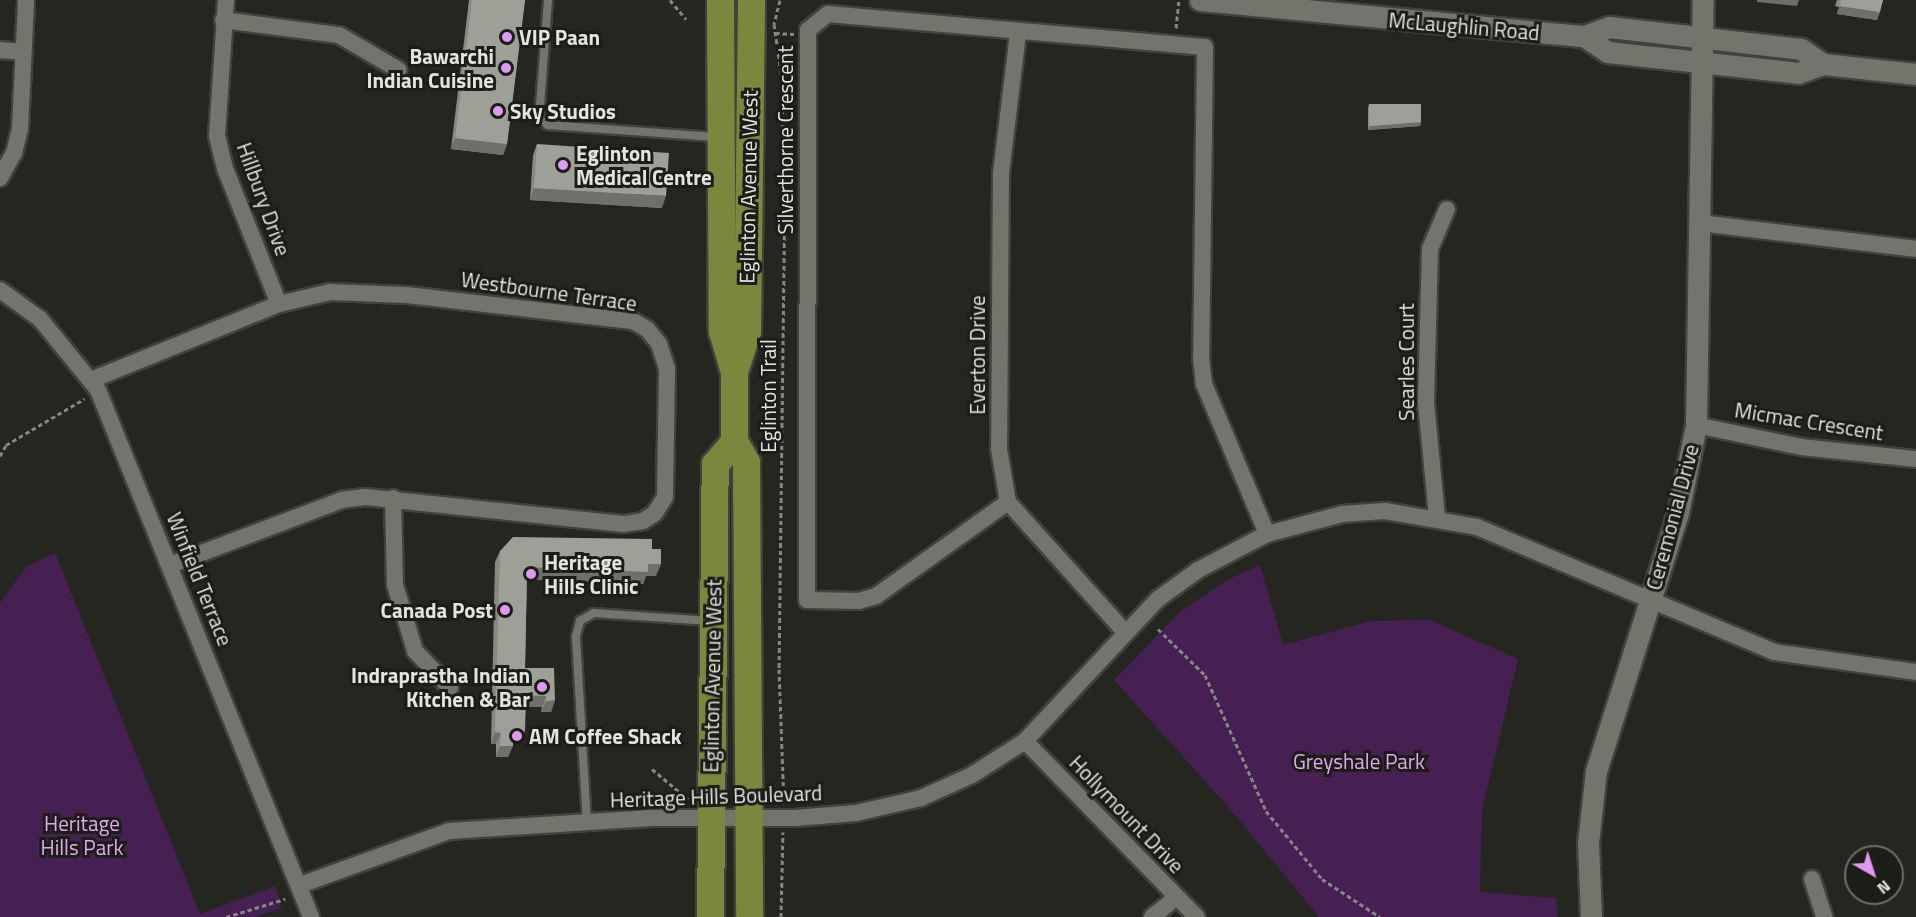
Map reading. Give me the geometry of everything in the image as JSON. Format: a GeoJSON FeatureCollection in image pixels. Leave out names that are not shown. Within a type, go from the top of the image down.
{"type":"FeatureCollection","features":[{"type":"Feature","properties":{"kind":"main road","name":"Eglinton Avenue West"},"geometry":{"type":"LineString","coordinates":[[720,0],[719,137],[722,332],[734,372],[734,441],[746,462],[749,917]]}},
{"type":"Feature","properties":{"kind":"main road","name":"Eglinton Avenue West"},"geometry":{"type":"LineString","coordinates":[[734,372],[747,331],[751,0]]}},
{"type":"Feature","properties":{"kind":"main road","name":"Eglinton Avenue West"},"geometry":{"type":"LineString","coordinates":[[710,917],[711,621],[715,464],[734,441]]}},
{"type":"Feature","properties":{"kind":"street"},"geometry":{"type":"LineString","coordinates":[[0,178],[14,153],[20,129],[21,52],[26,0]]}},
{"type":"Feature","properties":{"kind":"street","name":"Hillbury Drive"},"geometry":{"type":"LineString","coordinates":[[226,0],[222,20],[218,136],[226,171],[279,304]]}},
{"type":"Feature","properties":{"kind":"street","name":"McLaughlin Road"},"geometry":{"type":"LineString","coordinates":[[1200,0],[1584,36],[1610,27],[1801,49],[1822,64]]}},
{"type":"Feature","properties":{"kind":"street","name":"Ceremonial Drive"},"geometry":{"type":"LineString","coordinates":[[1591,917],[1588,843],[1596,771],[1678,513],[1696,425],[1703,0]]}},
{"type":"Feature","properties":{"kind":"street","name":"Silverthorne Crescent"},"geometry":{"type":"LineString","coordinates":[[1008,502],[876,596],[859,601],[807,600],[808,30],[828,14],[1018,33],[1205,47],[1201,357],[1204,384],[1267,534]]}},
{"type":"Feature","properties":{"kind":"street"},"geometry":{"type":"LineString","coordinates":[[222,20],[339,35],[399,70]]}},
{"type":"Feature","properties":{"kind":"street","name":"Everton Drive"},"geometry":{"type":"LineString","coordinates":[[1008,502],[999,449],[1001,174],[1018,33]]}},
{"type":"Feature","properties":{"kind":"street","name":"McLaughlin Road"},"geometry":{"type":"LineString","coordinates":[[1584,36],[1608,51],[1798,73],[1822,64],[1916,74]]}},
{"type":"Feature","properties":{"kind":"street"},"geometry":{"type":"LineString","coordinates":[[0,50],[21,52]]}},
{"type":"Feature","properties":{"kind":"street","name":"Searles Court"},"geometry":{"type":"LineString","coordinates":[[1437,518],[1426,402],[1430,249],[1447,209]]}},
{"type":"Feature","properties":{"kind":"street"},"geometry":{"type":"LineString","coordinates":[[1699,223],[1916,249]]}},
{"type":"Feature","properties":{"kind":"street","name":"Winfield Terrace"},"geometry":{"type":"LineString","coordinates":[[0,290],[40,319],[94,385],[170,565],[311,917]]}},
{"type":"Feature","properties":{"kind":"street","name":"Westbourne Terrace"},"geometry":{"type":"LineString","coordinates":[[94,385],[279,304],[330,292],[407,295],[633,321],[647,329],[659,344],[668,368],[665,497],[650,517],[623,524],[393,498],[342,500],[170,565]]}},
{"type":"Feature","properties":{"kind":"street","name":"Micmac Crescent"},"geometry":{"type":"LineString","coordinates":[[1696,425],[1801,447],[1916,459]]}},
{"type":"Feature","properties":{"kind":"street"},"geometry":{"type":"LineString","coordinates":[[393,498],[395,585],[415,651],[450,688]]}},
{"type":"Feature","properties":{"kind":"street"},"geometry":{"type":"LineString","coordinates":[[1008,502],[1126,633]]}},
{"type":"Feature","properties":{"kind":"street","name":"Heritage Hills Boulevard"},"geometry":{"type":"LineString","coordinates":[[300,885],[449,831],[587,823],[856,813],[900,804],[959,783],[1025,741],[1158,599],[1198,570],[1267,534],[1342,514],[1385,511],[1437,518],[1511,540],[1774,652],[1916,672]]}},
{"type":"Feature","properties":{"kind":"street","name":"Hollymount Drive"},"geometry":{"type":"LineString","coordinates":[[1025,741],[1197,917]]}},
{"type":"Feature","properties":{"kind":"street"},"geometry":{"type":"LineString","coordinates":[[1812,879],[1824,917]]}},
{"type":"Feature","properties":{"kind":"street"},"geometry":{"type":"LineString","coordinates":[[1152,917],[1177,897]]}},
{"type":"Feature","properties":{"kind":"lane"},"geometry":{"type":"LineString","coordinates":[[548,0],[539,119],[548,125],[719,137]]}},
{"type":"Feature","properties":{"kind":"lane"},"geometry":{"type":"LineString","coordinates":[[587,823],[576,636],[580,621],[594,613],[711,621]]}},
{"type":"Feature","properties":{"kind":"path"},"geometry":{"type":"LineString","coordinates":[[670,0],[686,19]]}},
{"type":"Feature","properties":{"kind":"path","name":"Eglinton Trail"},"geometry":{"type":"LineString","coordinates":[[780,0],[774,24],[781,72],[785,183],[779,669],[779,769],[784,794]]}},
{"type":"Feature","properties":{"kind":"path"},"geometry":{"type":"LineString","coordinates":[[1173,45],[1179,0]]}},
{"type":"Feature","properties":{"kind":"path"},"geometry":{"type":"LineString","coordinates":[[0,456],[6,445],[94,385]]}},
{"type":"Feature","properties":{"kind":"path"},"geometry":{"type":"LineString","coordinates":[[1158,629],[1205,675],[1266,812],[1322,879],[1380,917]]}},
{"type":"Feature","properties":{"kind":"path"},"geometry":{"type":"LineString","coordinates":[[652,769],[688,799]]}},
{"type":"Feature","properties":{"kind":"path"},"geometry":{"type":"LineString","coordinates":[[781,917],[783,838]]}},
{"type":"Feature","properties":{"kind":"path"},"geometry":{"type":"LineString","coordinates":[[226,917],[285,899]]}},
{"type":"Feature","properties":{"kind":"green space","name":"Heritage Hills Park"},"geometry":{"type":"Polygon","coordinates":[[[55,553],[200,914],[275,886],[281,908],[255,917],[0,917],[0,603],[26,567],[55,553]]]}},
{"type":"Feature","properties":{"kind":"green space","name":"Greyshale Park"},"geometry":{"type":"Polygon","coordinates":[[[1260,565],[1283,645],[1371,621],[1430,620],[1518,659],[1482,811],[1480,892],[1556,898],[1558,917],[1319,917],[1231,810],[1114,680],[1180,612],[1227,580],[1260,565]]]}},
{"type":"Feature","properties":{"kind":"building"},"geometry":{"type":"Polygon","coordinates":[[[472,0],[525,0],[507,144],[455,138],[472,0]]]}},
{"type":"Feature","properties":{"kind":"building"},"geometry":{"type":"Polygon","coordinates":[[[1841,0],[1883,0],[1880,12],[1840,6],[1841,0]]]}},
{"type":"Feature","properties":{"kind":"building"},"geometry":{"type":"Polygon","coordinates":[[[1369,104],[1421,104],[1421,122],[1369,126],[1369,104]]]}},
{"type":"Feature","properties":{"kind":"building"},"geometry":{"type":"Polygon","coordinates":[[[537,144],[669,153],[666,196],[534,188],[537,144]]]}},
{"type":"Feature","properties":{"kind":"building"},"geometry":{"type":"Polygon","coordinates":[[[513,537],[652,539],[652,549],[661,549],[661,564],[648,564],[648,572],[527,567],[525,668],[554,668],[555,700],[546,701],[546,696],[526,695],[525,731],[513,731],[513,746],[500,746],[501,733],[495,732],[500,551],[513,537]]]}},
{"type":"Feature","properties":{"kind":"place","name":"VIP Paan"},"geometry":{"type":"Point","coordinates":[507,37]}},
{"type":"Feature","properties":{"kind":"place","name":"Bawarchi Indian Cuisine"},"geometry":{"type":"Point","coordinates":[506,68]}},
{"type":"Feature","properties":{"kind":"place","name":"Sky Studios"},"geometry":{"type":"Point","coordinates":[498,111]}},
{"type":"Feature","properties":{"kind":"place","name":"Eglinton Medical Centre"},"geometry":{"type":"Point","coordinates":[563,165]}},
{"type":"Feature","properties":{"kind":"place","name":"Heritage Hills Clinic"},"geometry":{"type":"Point","coordinates":[531,574]}},
{"type":"Feature","properties":{"kind":"place","name":"Canada Post"},"geometry":{"type":"Point","coordinates":[505,610]}},
{"type":"Feature","properties":{"kind":"place","name":"Indraprastha Indian Kitchen & Bar"},"geometry":{"type":"Point","coordinates":[542,687]}},
{"type":"Feature","properties":{"kind":"place","name":"AM Coffee Shack"},"geometry":{"type":"Point","coordinates":[517,736]}}]}
